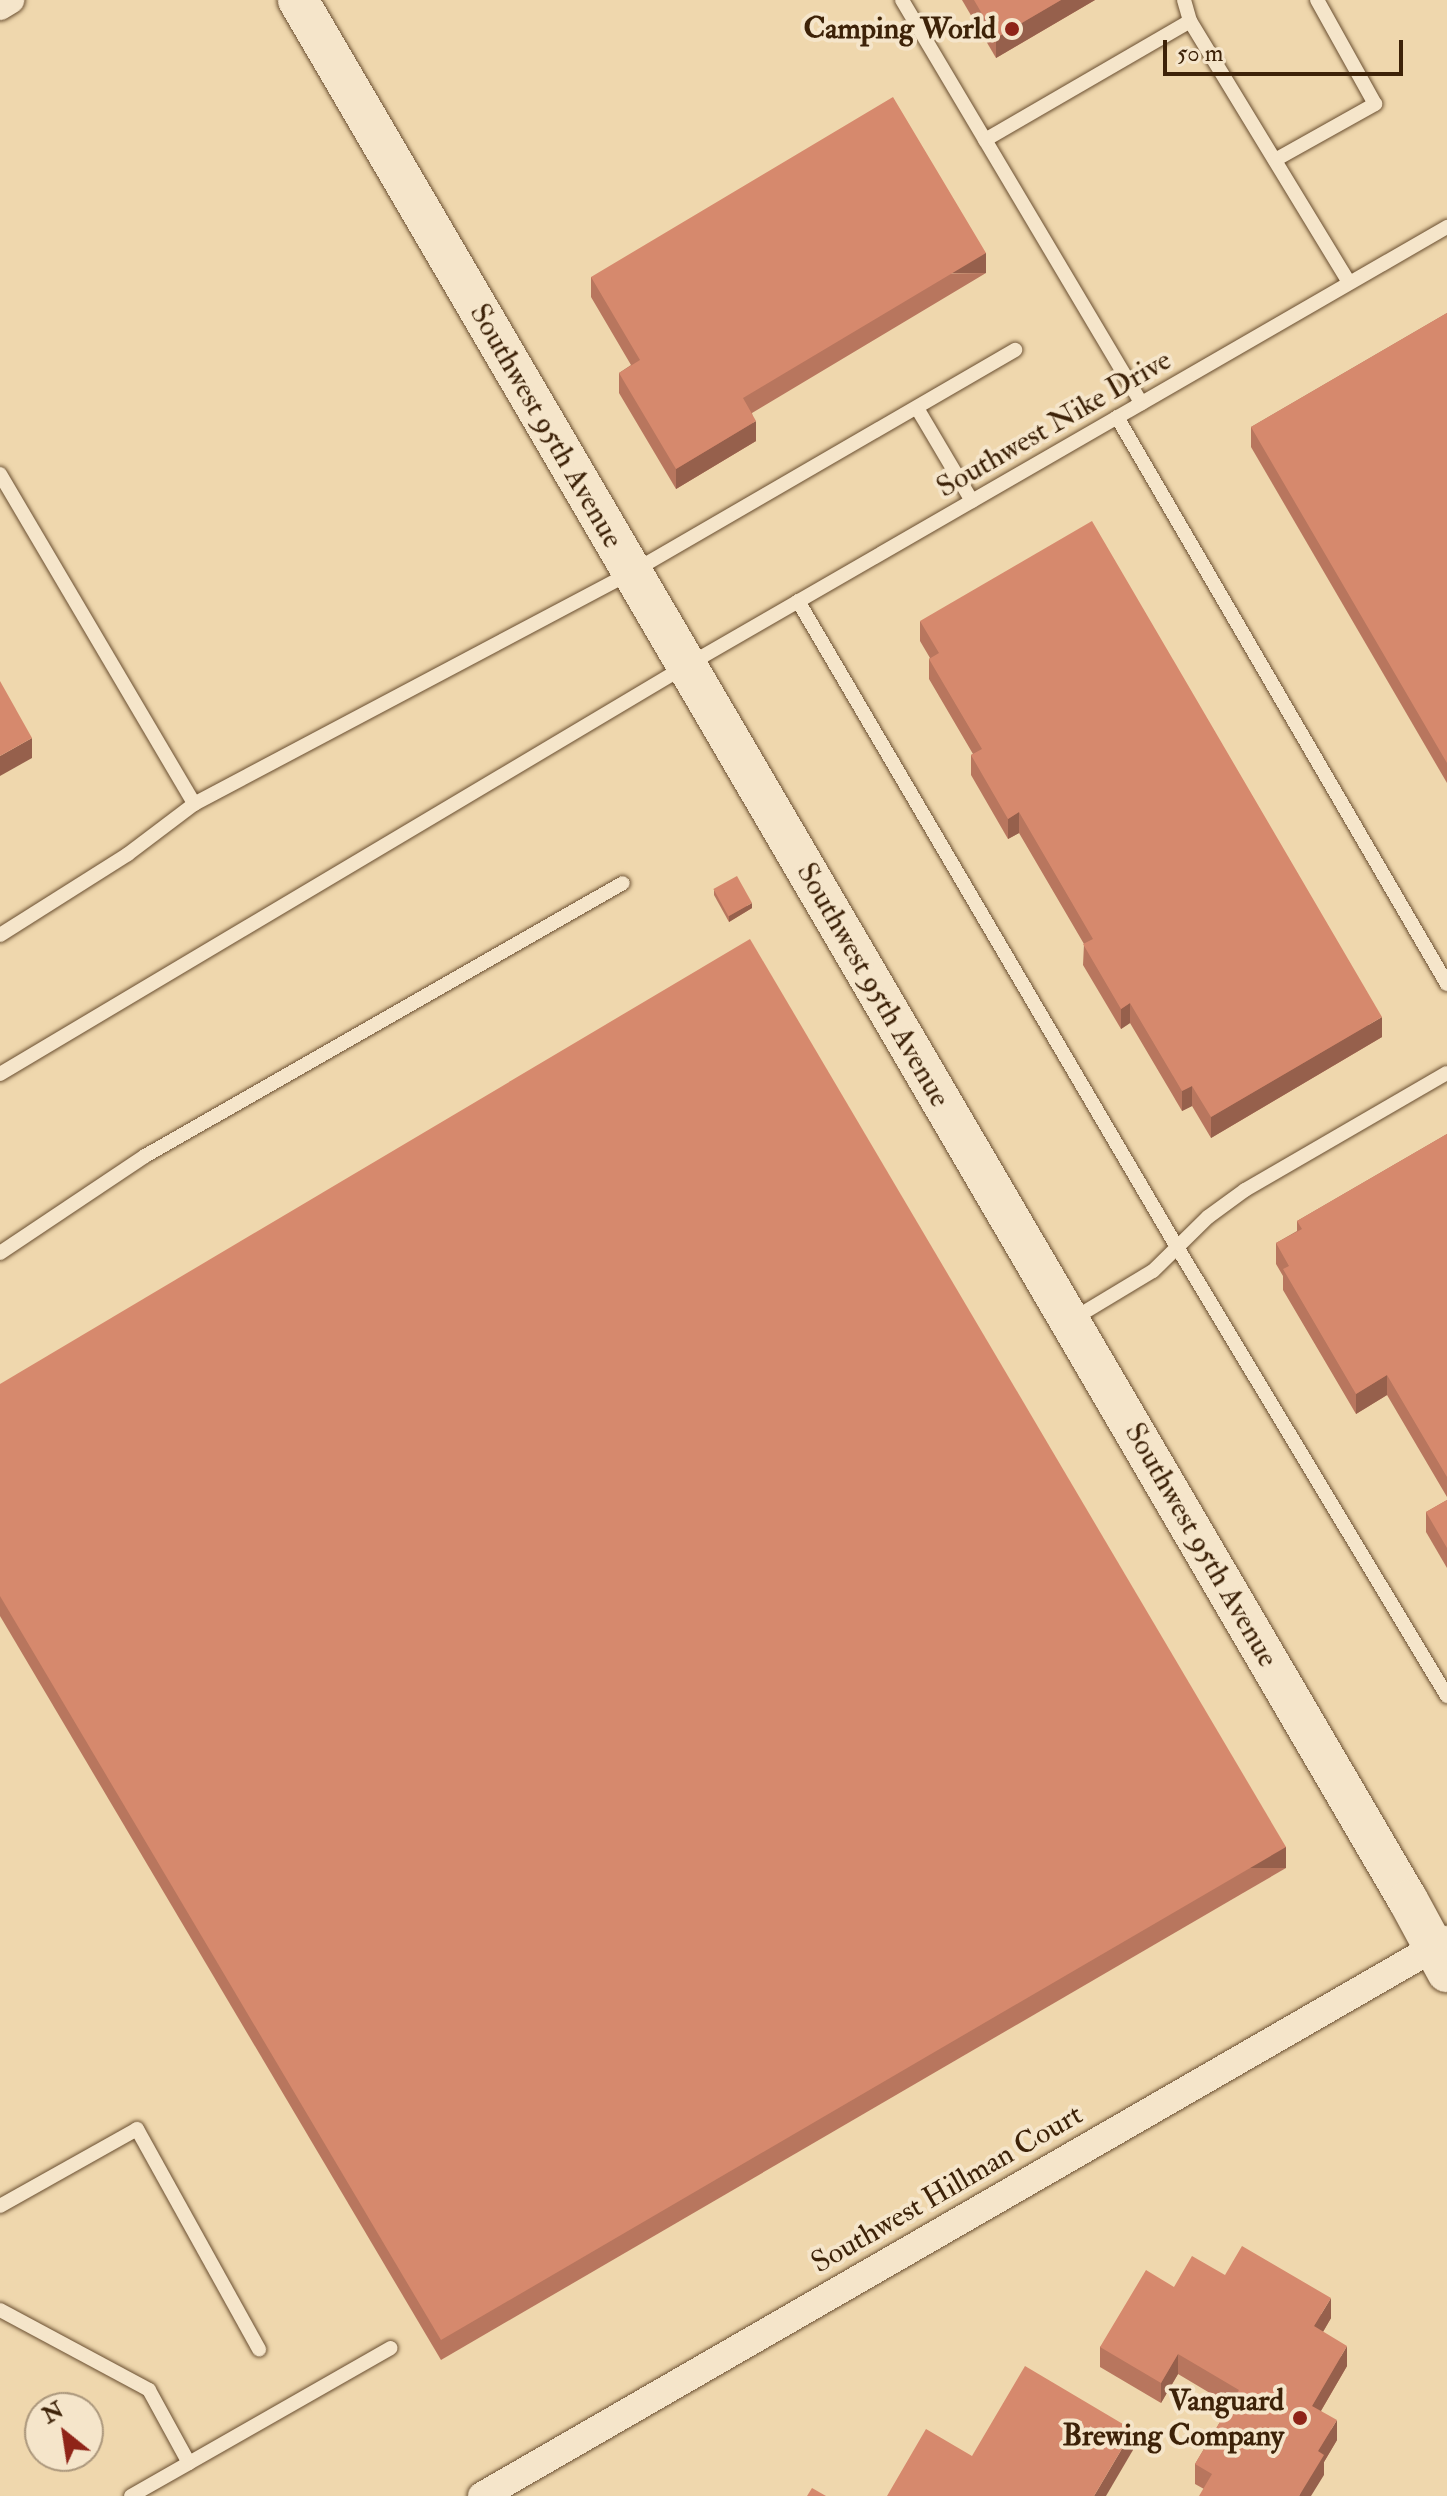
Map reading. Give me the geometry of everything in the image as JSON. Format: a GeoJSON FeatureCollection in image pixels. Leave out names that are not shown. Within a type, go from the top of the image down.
{"type":"FeatureCollection","features":[{"type":"Feature","properties":{"kind":"main road","name":"Southwest 95th Avenue"},"geometry":{"type":"LineString","coordinates":[[298,0],[1443,1953]]}},
{"type":"Feature","properties":{"kind":"street"},"geometry":{"type":"LineString","coordinates":[[0,6],[10,0]]}},
{"type":"Feature","properties":{"kind":"street","name":"Southwest Hillman Court"},"geometry":{"type":"LineString","coordinates":[[482,2496],[1443,1953]]}},
{"type":"Feature","properties":{"kind":"lane"},"geometry":{"type":"LineString","coordinates":[[902,0],[1141,403]]}},
{"type":"Feature","properties":{"kind":"lane"},"geometry":{"type":"LineString","coordinates":[[1184,0],[1190,21],[1349,283]]}},
{"type":"Feature","properties":{"kind":"lane"},"geometry":{"type":"LineString","coordinates":[[1275,160],[1375,104],[1317,0]]}},
{"type":"Feature","properties":{"kind":"lane"},"geometry":{"type":"LineString","coordinates":[[985,140],[1190,21]]}},
{"type":"Feature","properties":{"kind":"lane","name":"Southwest Nike Drive"},"geometry":{"type":"LineString","coordinates":[[0,1074],[686,666],[1349,283],[1444,232]]}},
{"type":"Feature","properties":{"kind":"lane"},"geometry":{"type":"LineString","coordinates":[[0,935],[128,854],[194,804],[632,572],[1015,350]]}},
{"type":"Feature","properties":{"kind":"lane"},"geometry":{"type":"LineString","coordinates":[[917,408],[972,501]]}},
{"type":"Feature","properties":{"kind":"lane"},"geometry":{"type":"LineString","coordinates":[[1117,417],[1447,984]]}},
{"type":"Feature","properties":{"kind":"lane"},"geometry":{"type":"LineString","coordinates":[[0,474],[194,804]]}},
{"type":"Feature","properties":{"kind":"lane"},"geometry":{"type":"LineString","coordinates":[[798,601],[1177,1247],[1447,1696]]}},
{"type":"Feature","properties":{"kind":"lane"},"geometry":{"type":"LineString","coordinates":[[0,1253],[145,1156],[623,883]]}},
{"type":"Feature","properties":{"kind":"lane"},"geometry":{"type":"LineString","coordinates":[[1070,1321],[1153,1271],[1208,1217],[1245,1190],[1447,1073]]}},
{"type":"Feature","properties":{"kind":"lane"},"geometry":{"type":"LineString","coordinates":[[0,2206],[137,2129],[259,2349]]}},
{"type":"Feature","properties":{"kind":"lane"},"geometry":{"type":"LineString","coordinates":[[0,2310],[149,2390],[189,2463]]}},
{"type":"Feature","properties":{"kind":"lane"},"geometry":{"type":"LineString","coordinates":[[131,2496],[391,2348]]}},
{"type":"Feature","properties":{"kind":"building"},"geometry":{"type":"Polygon","coordinates":[[[974,0],[1061,0],[996,38],[974,0]]]}},
{"type":"Feature","properties":{"kind":"building"},"geometry":{"type":"Polygon","coordinates":[[[893,97],[986,253],[743,398],[756,421],[676,469],[619,373],[640,360],[591,277],[893,97]]]}},
{"type":"Feature","properties":{"kind":"building"},"geometry":{"type":"Polygon","coordinates":[[[1447,313],[1447,763],[1251,427],[1447,313]]]}},
{"type":"Feature","properties":{"kind":"building"},"geometry":{"type":"Polygon","coordinates":[[[1092,521],[1382,1017],[1211,1117],[1192,1086],[1182,1091],[1130,1003],[1121,1009],[1083,944],[1093,939],[1019,812],[1008,819],[971,755],[982,749],[929,659],[939,653],[920,621],[1092,521]]]}},
{"type":"Feature","properties":{"kind":"building"},"geometry":{"type":"Polygon","coordinates":[[[0,681],[32,738],[0,756],[0,681]]]}},
{"type":"Feature","properties":{"kind":"building"},"geometry":{"type":"Polygon","coordinates":[[[737,876],[752,903],[728,916],[713,889],[737,876]]]}},
{"type":"Feature","properties":{"kind":"building"},"geometry":{"type":"Polygon","coordinates":[[[750,939],[1286,1847],[441,2340],[0,1596],[0,1384],[750,939]]]}},
{"type":"Feature","properties":{"kind":"building"},"geometry":{"type":"Polygon","coordinates":[[[1447,1134],[1447,1477],[1387,1375],[1356,1394],[1283,1269],[1289,1266],[1276,1243],[1302,1229],[1297,1221],[1447,1134]]]}},
{"type":"Feature","properties":{"kind":"building"},"geometry":{"type":"Polygon","coordinates":[[[1447,1500],[1447,1548],[1426,1512],[1447,1500]]]}},
{"type":"Feature","properties":{"kind":"building"},"geometry":{"type":"Polygon","coordinates":[[[1242,2246],[1331,2298],[1314,2326],[1347,2346],[1312,2406],[1337,2420],[1318,2451],[1324,2455],[1299,2496],[1199,2496],[1212,2474],[1195,2464],[1239,2390],[1178,2354],[1161,2383],[1100,2347],[1146,2270],[1174,2287],[1192,2256],[1225,2275],[1242,2246]]]}},
{"type":"Feature","properties":{"kind":"building"},"geometry":{"type":"Polygon","coordinates":[[[1025,2366],[1133,2430],[1094,2496],[887,2496],[926,2429],[972,2456],[1025,2366]]]}},
{"type":"Feature","properties":{"kind":"building"},"geometry":{"type":"Polygon","coordinates":[[[812,2488],[826,2496],[807,2496],[812,2488]]]}},
{"type":"Feature","properties":{"kind":"place","name":"Camping World"},"geometry":{"type":"Point","coordinates":[1012,29]}},
{"type":"Feature","properties":{"kind":"place","name":"Vanguard Brewing Company"},"geometry":{"type":"Point","coordinates":[1300,2418]}}]}
